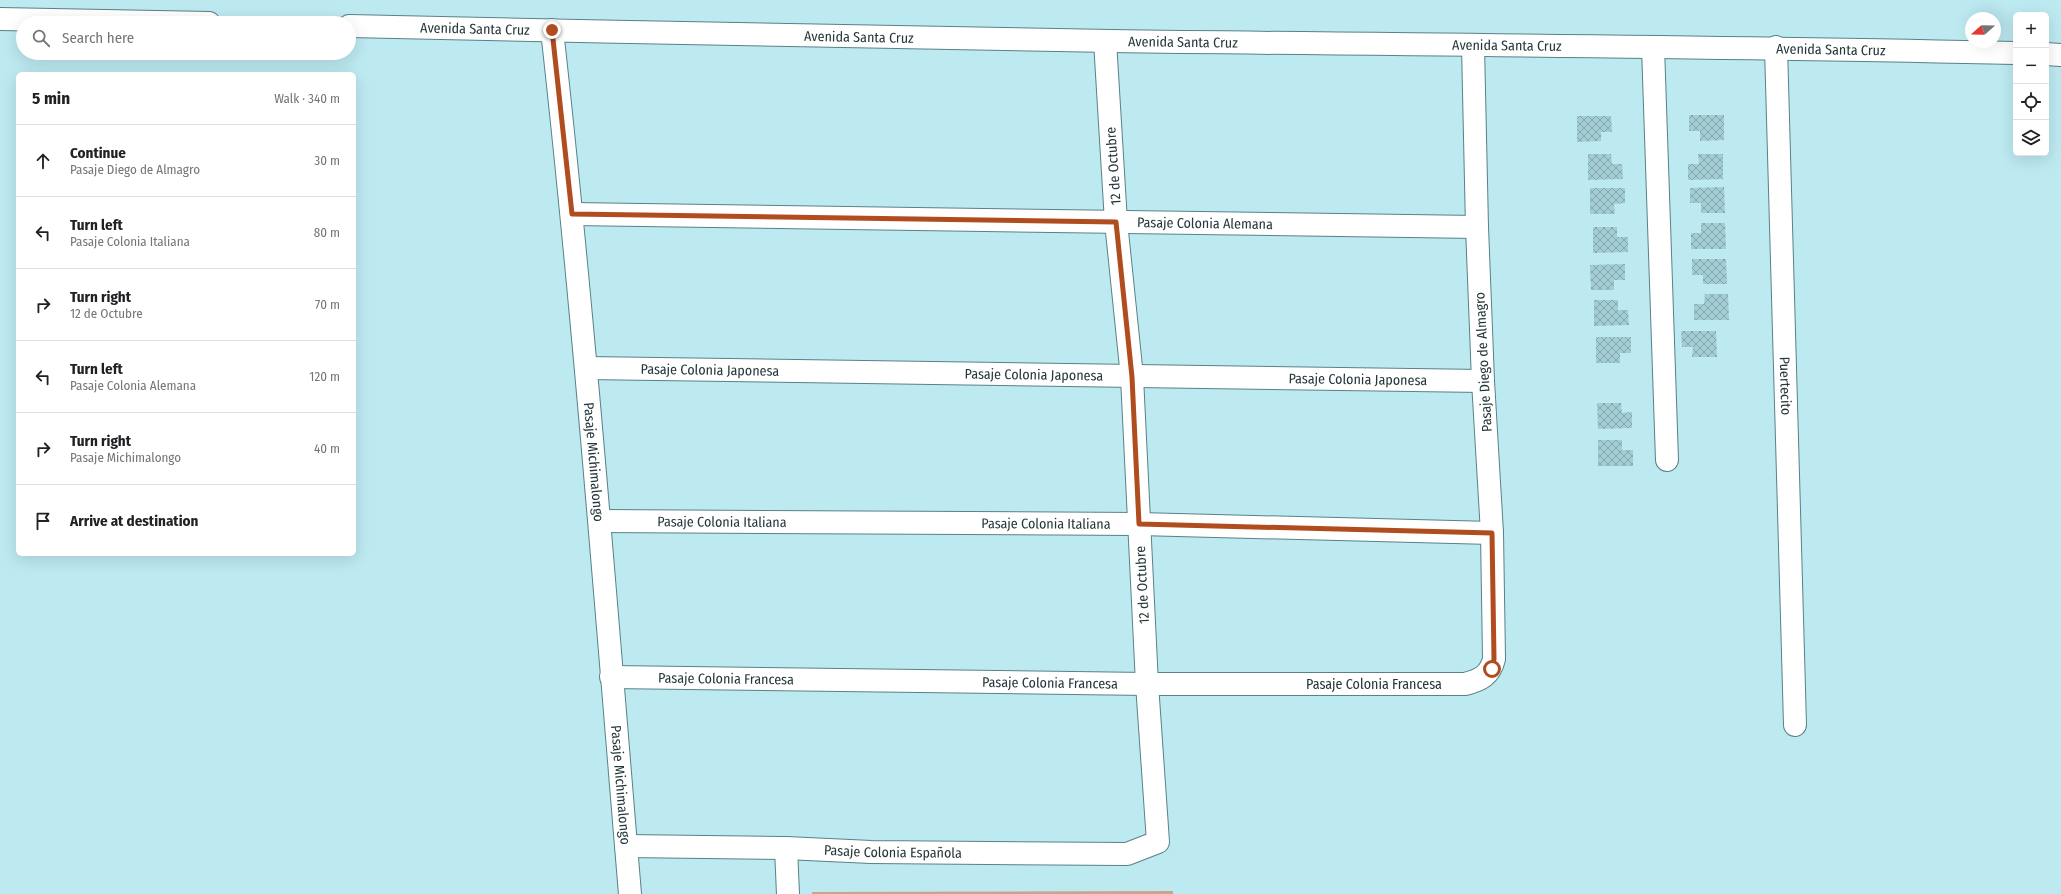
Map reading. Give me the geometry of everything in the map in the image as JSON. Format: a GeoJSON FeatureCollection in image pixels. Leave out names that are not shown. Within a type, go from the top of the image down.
{"type":"FeatureCollection","features":[{"type":"Feature","properties":{"kind":"street"},"geometry":{"type":"LineString","coordinates":[[0,19],[16,19]]}},
{"type":"Feature","properties":{"kind":"street","name":"Avenida Santa Cruz"},"geometry":{"type":"LineString","coordinates":[[356,26],[1105,41],[1473,46],[1776,47],[2013,53]]}},
{"type":"Feature","properties":{"kind":"street","name":"Pasaje Michimalongo"},"geometry":{"type":"LineString","coordinates":[[552,30],[572,214],[600,521],[611,677],[630,894]]}},
{"type":"Feature","properties":{"kind":"street","name":"12 de Octubre"},"geometry":{"type":"LineString","coordinates":[[1105,41],[1116,222],[1132,377],[1147,684],[1158,842]]}},
{"type":"Feature","properties":{"kind":"street","name":"Pasaje Diego de Almagro"},"geometry":{"type":"LineString","coordinates":[[1473,46],[1477,227],[1483,381],[1492,533],[1494,659],[1492,669],[1486,675]]}},
{"type":"Feature","properties":{"kind":"street"},"geometry":{"type":"LineString","coordinates":[[1653,47],[1667,460]]}},
{"type":"Feature","properties":{"kind":"street","name":"Puertecito"},"geometry":{"type":"LineString","coordinates":[[1776,47],[1795,725]]}},
{"type":"Feature","properties":{"kind":"street"},"geometry":{"type":"LineString","coordinates":[[2049,54],[2061,55]]}},
{"type":"Feature","properties":{"kind":"street","name":"Pasaje Colonia Alemana"},"geometry":{"type":"LineString","coordinates":[[572,214],[1477,227]]}},
{"type":"Feature","properties":{"kind":"street","name":"Pasaje Colonia Japonesa"},"geometry":{"type":"LineString","coordinates":[[586,368],[1483,381]]}},
{"type":"Feature","properties":{"kind":"street","name":"Pasaje Colonia Italiana"},"geometry":{"type":"LineString","coordinates":[[600,521],[1139,524],[1492,533]]}},
{"type":"Feature","properties":{"kind":"street","name":"Pasaje Colonia Francesa"},"geometry":{"type":"LineString","coordinates":[[611,677],[1147,684],[1465,684],[1478,681],[1486,675]]}},
{"type":"Feature","properties":{"kind":"street","name":"Pasaje Colonia Española"},"geometry":{"type":"LineString","coordinates":[[626,846],[786,848],[871,852],[1127,854],[1158,842]]}},
{"type":"Feature","properties":{"kind":"street"},"geometry":{"type":"LineString","coordinates":[[786,848],[788,894]]}},
{"type":"Feature","properties":{"kind":"shaded area"},"geometry":{"type":"Polygon","coordinates":[[[1173,891],[1173,894],[812,894],[812,892],[1173,891]]]}},
{"type":"Feature","properties":{"kind":"building"},"geometry":{"type":"Polygon","coordinates":[[[1689,115],[1724,115],[1724,140],[1700,141],[1700,131],[1689,131],[1689,115]]]}},
{"type":"Feature","properties":{"kind":"building"},"geometry":{"type":"Polygon","coordinates":[[[1577,116],[1611,116],[1612,132],[1601,132],[1601,141],[1577,142],[1577,116]]]}},
{"type":"Feature","properties":{"kind":"building"},"geometry":{"type":"Polygon","coordinates":[[[1588,154],[1611,154],[1612,164],[1622,164],[1623,179],[1588,180],[1588,154]]]}},
{"type":"Feature","properties":{"kind":"building"},"geometry":{"type":"Polygon","coordinates":[[[1698,154],[1723,154],[1723,179],[1688,180],[1688,164],[1699,164],[1698,154]]]}},
{"type":"Feature","properties":{"kind":"building"},"geometry":{"type":"Polygon","coordinates":[[[1724,187],[1725,213],[1701,213],[1701,203],[1690,203],[1690,188],[1724,187]]]}},
{"type":"Feature","properties":{"kind":"building"},"geometry":{"type":"Polygon","coordinates":[[[1590,188],[1625,188],[1625,203],[1614,204],[1615,214],[1590,214],[1590,188]]]}},
{"type":"Feature","properties":{"kind":"building"},"geometry":{"type":"Polygon","coordinates":[[[1701,223],[1725,223],[1726,249],[1691,249],[1691,233],[1701,233],[1701,223]]]}},
{"type":"Feature","properties":{"kind":"building"},"geometry":{"type":"Polygon","coordinates":[[[1593,227],[1617,227],[1617,237],[1628,237],[1628,252],[1593,253],[1593,227]]]}},
{"type":"Feature","properties":{"kind":"building"},"geometry":{"type":"Polygon","coordinates":[[[1692,259],[1726,259],[1727,284],[1703,284],[1703,275],[1692,275],[1692,259]]]}},
{"type":"Feature","properties":{"kind":"building"},"geometry":{"type":"Polygon","coordinates":[[[1625,264],[1625,280],[1614,280],[1614,290],[1591,290],[1590,265],[1625,264]]]}},
{"type":"Feature","properties":{"kind":"building"},"geometry":{"type":"Polygon","coordinates":[[[1705,294],[1728,294],[1729,320],[1694,320],[1694,304],[1704,304],[1705,294]]]}},
{"type":"Feature","properties":{"kind":"building"},"geometry":{"type":"Polygon","coordinates":[[[1594,300],[1618,300],[1618,310],[1628,310],[1629,325],[1594,326],[1594,300]]]}},
{"type":"Feature","properties":{"kind":"building"},"geometry":{"type":"Polygon","coordinates":[[[1681,331],[1716,331],[1717,357],[1692,357],[1693,347],[1682,347],[1681,331]]]}},
{"type":"Feature","properties":{"kind":"building"},"geometry":{"type":"Polygon","coordinates":[[[1596,337],[1631,337],[1631,353],[1620,353],[1620,363],[1596,363],[1596,337]]]}},
{"type":"Feature","properties":{"kind":"building"},"geometry":{"type":"Polygon","coordinates":[[[1597,403],[1621,403],[1622,413],[1632,412],[1632,428],[1598,429],[1597,403]]]}},
{"type":"Feature","properties":{"kind":"building"},"geometry":{"type":"Polygon","coordinates":[[[1598,440],[1622,440],[1622,450],[1633,450],[1633,466],[1598,466],[1598,440]]]}},
{"type":"Feature","properties":{"kind":"route"},"geometry":{"type":"LineString","coordinates":[[552,30],[572,214],[1116,222],[1132,377],[1139,524],[1492,533],[1494,659],[1492,669]]}}]}
